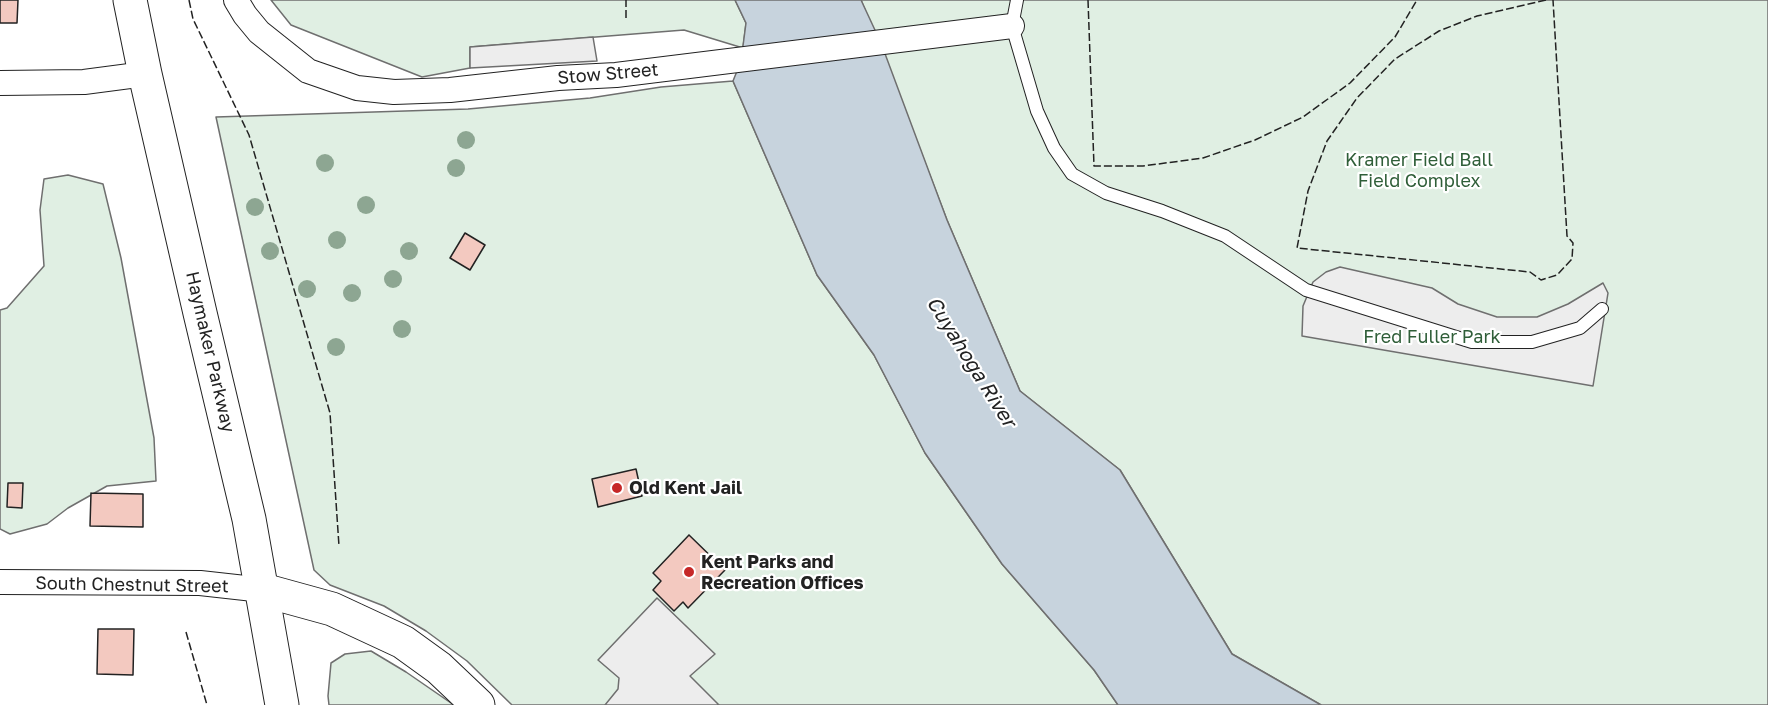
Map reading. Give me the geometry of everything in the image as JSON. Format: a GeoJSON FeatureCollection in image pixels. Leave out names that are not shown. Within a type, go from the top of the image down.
{"type":"FeatureCollection","features":[{"type":"Feature","properties":{"kind":"main road","name":"Haymaker Parkway"},"geometry":{"type":"LineString","coordinates":[[130,0],[145,74],[249,519],[282,705]]}},
{"type":"Feature","properties":{"kind":"main road"},"geometry":{"type":"LineString","coordinates":[[263,590],[332,609],[403,642],[439,668],[478,705]]}},
{"type":"Feature","properties":{"kind":"street","name":"Stow Street"},"geometry":{"type":"LineString","coordinates":[[236,0],[259,32],[308,71],[357,88],[394,92],[450,90],[558,78],[615,75],[1012,26]]}},
{"type":"Feature","properties":{"kind":"street"},"geometry":{"type":"LineString","coordinates":[[0,82],[84,82],[145,74]]}},
{"type":"Feature","properties":{"kind":"street","name":"South Chestnut Street"},"geometry":{"type":"LineString","coordinates":[[0,582],[200,583],[263,590]]}},
{"type":"Feature","properties":{"kind":"lane"},"geometry":{"type":"LineString","coordinates":[[1017,0],[1012,26],[1037,111],[1054,148],[1072,174],[1106,193],[1162,211],[1225,236],[1306,290],[1472,342],[1532,342],[1580,328],[1602,309]]}},
{"type":"Feature","properties":{"kind":"green space"},"geometry":{"type":"Polygon","coordinates":[[[271,0],[735,0],[746,23],[743,48],[684,30],[470,47],[470,68],[422,77],[291,25],[271,0]]]}},
{"type":"Feature","properties":{"kind":"green space","name":"Fred Fuller Park"},"geometry":{"type":"Polygon","coordinates":[[[861,0],[1768,0],[1768,705],[1321,705],[1232,654],[1120,470],[1020,391],[947,220],[861,0]]]}},
{"type":"Feature","properties":{"kind":"green space"},"geometry":{"type":"Polygon","coordinates":[[[733,81],[817,275],[874,355],[925,453],[1002,564],[1094,670],[1118,705],[512,705],[467,661],[426,631],[384,606],[330,585],[314,570],[216,117],[468,109],[590,98],[661,87],[733,81]]]}},
{"type":"Feature","properties":{"kind":"green space"},"geometry":{"type":"Polygon","coordinates":[[[68,175],[103,184],[121,258],[154,438],[156,481],[107,486],[68,508],[47,524],[10,534],[0,529],[0,310],[7,308],[44,266],[40,210],[44,179],[68,175]]]}},
{"type":"Feature","properties":{"kind":"green space"},"geometry":{"type":"Polygon","coordinates":[[[371,651],[454,705],[329,705],[331,663],[345,654],[371,651]]]}},
{"type":"Feature","properties":{"kind":"shaded area"},"geometry":{"type":"Polygon","coordinates":[[[593,37],[597,61],[470,68],[470,47],[593,37]]]}},
{"type":"Feature","properties":{"kind":"shaded area"},"geometry":{"type":"Polygon","coordinates":[[[1340,267],[1432,288],[1458,304],[1497,317],[1537,317],[1568,304],[1603,283],[1608,293],[1593,386],[1302,336],[1303,306],[1313,282],[1326,272],[1340,267]]]}},
{"type":"Feature","properties":{"kind":"shaded area"},"geometry":{"type":"Polygon","coordinates":[[[657,598],[715,654],[690,676],[719,705],[605,705],[618,689],[619,678],[598,660],[657,598]]]}},
{"type":"Feature","properties":{"kind":"water","name":"Cuyahoga River"},"geometry":{"type":"Polygon","coordinates":[[[735,0],[861,0],[881,43],[947,220],[1020,391],[1120,470],[1232,654],[1321,705],[1118,705],[1094,670],[1002,564],[925,453],[874,355],[817,275],[733,81],[741,61],[746,23],[735,0]]]}},
{"type":"Feature","properties":{"kind":"building"},"geometry":{"type":"Polygon","coordinates":[[[0,0],[18,0],[17,23],[0,23],[0,0]]]}},
{"type":"Feature","properties":{"kind":"building"},"geometry":{"type":"Polygon","coordinates":[[[465,233],[485,245],[470,270],[450,258],[465,233]]]}},
{"type":"Feature","properties":{"kind":"building","name":"Old Kent Jail"},"geometry":{"type":"Polygon","coordinates":[[[636,469],[642,496],[598,507],[592,479],[636,469]]]}},
{"type":"Feature","properties":{"kind":"building"},"geometry":{"type":"Polygon","coordinates":[[[8,483],[23,483],[22,508],[7,507],[8,483]]]}},
{"type":"Feature","properties":{"kind":"building"},"geometry":{"type":"Polygon","coordinates":[[[91,493],[143,494],[143,527],[90,526],[91,493]]]}},
{"type":"Feature","properties":{"kind":"building","name":"Kent Parks and Recreation Offices"},"geometry":{"type":"Polygon","coordinates":[[[689,535],[725,570],[688,608],[683,602],[674,611],[653,590],[661,581],[653,573],[689,535]]]}},
{"type":"Feature","properties":{"kind":"building"},"geometry":{"type":"Polygon","coordinates":[[[98,629],[134,629],[133,675],[97,674],[98,629]]]}},
{"type":"Feature","properties":{"kind":"fence"},"geometry":{"type":"LineString","coordinates":[[189,0],[193,19],[249,135],[330,413],[339,546]]}},
{"type":"Feature","properties":{"kind":"fence"},"geometry":{"type":"LineString","coordinates":[[626,0],[626,18]]}},
{"type":"Feature","properties":{"kind":"fence"},"geometry":{"type":"LineString","coordinates":[[1088,0],[1094,166],[1143,166],[1203,158],[1255,140],[1303,117],[1350,83],[1395,37],[1417,0]]}},
{"type":"Feature","properties":{"kind":"fence"},"geometry":{"type":"LineString","coordinates":[[1546,0],[1477,16],[1439,31],[1395,59],[1357,98],[1327,141],[1308,191],[1297,248],[1530,272],[1541,280],[1557,275],[1572,259],[1573,243],[1567,236],[1553,0]]}},
{"type":"Feature","properties":{"kind":"fence"},"geometry":{"type":"LineString","coordinates":[[186,632],[207,705]]}},
{"type":"Feature","properties":{"kind":"place","name":"Old Kent Jail"},"geometry":{"type":"Point","coordinates":[617,488]}},
{"type":"Feature","properties":{"kind":"place","name":"Kent Parks and Recreation Offices"},"geometry":{"type":"Point","coordinates":[689,572]}},
{"type":"Feature","properties":{"kind":"park label","name":"Kramer Field Ball Field Complex"},"geometry":{"type":"Point","coordinates":[1419,170]}}]}
